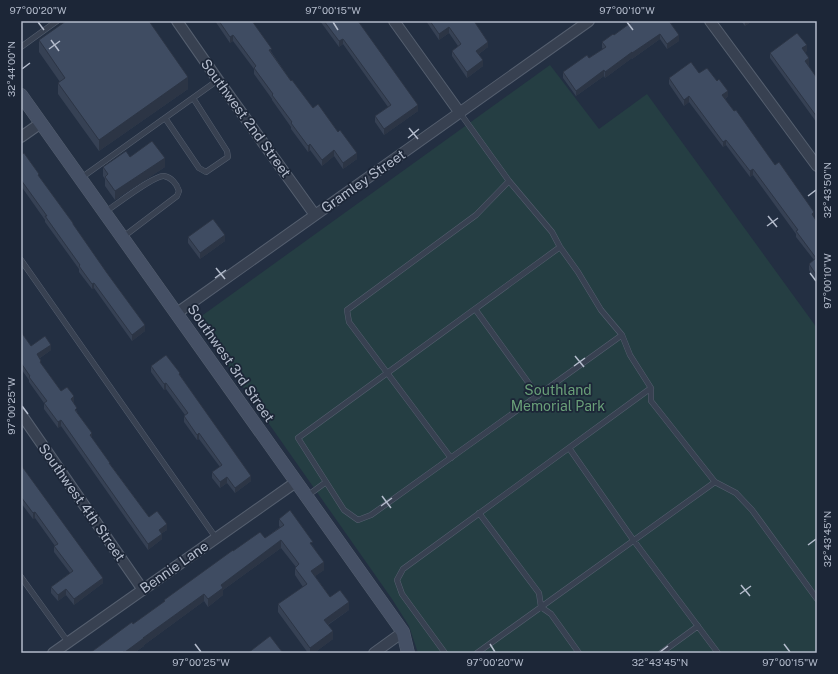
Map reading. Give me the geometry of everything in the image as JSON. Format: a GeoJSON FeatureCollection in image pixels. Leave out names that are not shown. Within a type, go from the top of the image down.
{"type":"FeatureCollection","features":[{"type":"Feature","properties":{"kind":"street","name":"Southwest 2nd Street"},"geometry":{"type":"LineString","coordinates":[[177,21],[315,215]]}},
{"type":"Feature","properties":{"kind":"street"},"geometry":{"type":"LineString","coordinates":[[394,21],[460,113]]}},
{"type":"Feature","properties":{"kind":"street","name":"Gramley Street"},"geometry":{"type":"LineString","coordinates":[[176,313],[589,21]]}},
{"type":"Feature","properties":{"kind":"street"},"geometry":{"type":"LineString","coordinates":[[710,21],[817,166]]}},
{"type":"Feature","properties":{"kind":"street","name":"Southwest 3rd Street"},"geometry":{"type":"LineString","coordinates":[[21,95],[403,632],[408,653]]}},
{"type":"Feature","properties":{"kind":"street"},"geometry":{"type":"LineString","coordinates":[[21,137],[41,123]]}},
{"type":"Feature","properties":{"kind":"street","name":"Southwest 4th Street"},"geometry":{"type":"LineString","coordinates":[[21,414],[143,590]]}},
{"type":"Feature","properties":{"kind":"street","name":"Bennie Lane"},"geometry":{"type":"LineString","coordinates":[[53,653],[296,482]]}},
{"type":"Feature","properties":{"kind":"street"},"geometry":{"type":"LineString","coordinates":[[374,653],[403,632]]}},
{"type":"Feature","properties":{"kind":"lane"},"geometry":{"type":"LineString","coordinates":[[21,47],[57,21]]}},
{"type":"Feature","properties":{"kind":"lane"},"geometry":{"type":"LineString","coordinates":[[80,178],[218,80]]}},
{"type":"Feature","properties":{"kind":"lane"},"geometry":{"type":"LineString","coordinates":[[165,118],[199,168],[206,172],[228,157],[227,151],[193,98]]}},
{"type":"Feature","properties":{"kind":"lane"},"geometry":{"type":"LineString","coordinates":[[460,113],[510,180],[552,232],[560,248],[578,272],[601,310],[622,335],[630,355],[651,388],[651,400],[715,482],[736,493],[752,510],[817,599]]}},
{"type":"Feature","properties":{"kind":"lane"},"geometry":{"type":"LineString","coordinates":[[105,213],[152,179],[157,177],[163,175],[169,177],[177,185],[179,191],[177,196],[122,237]]}},
{"type":"Feature","properties":{"kind":"lane"},"geometry":{"type":"LineString","coordinates":[[451,458],[349,322],[346,310],[476,215],[510,180]]}},
{"type":"Feature","properties":{"kind":"lane"},"geometry":{"type":"LineString","coordinates":[[560,248],[298,438],[344,510],[358,520],[371,516],[622,335]]}},
{"type":"Feature","properties":{"kind":"lane"},"geometry":{"type":"LineString","coordinates":[[21,260],[216,538]]}},
{"type":"Feature","properties":{"kind":"lane"},"geometry":{"type":"LineString","coordinates":[[475,309],[538,396]]}},
{"type":"Feature","properties":{"kind":"lane"},"geometry":{"type":"LineString","coordinates":[[446,653],[402,594],[397,580],[403,569],[651,388]]}},
{"type":"Feature","properties":{"kind":"lane"},"geometry":{"type":"LineString","coordinates":[[569,448],[634,540],[718,653]]}},
{"type":"Feature","properties":{"kind":"lane"},"geometry":{"type":"LineString","coordinates":[[306,496],[326,482]]}},
{"type":"Feature","properties":{"kind":"lane"},"geometry":{"type":"LineString","coordinates":[[477,653],[715,482]]}},
{"type":"Feature","properties":{"kind":"lane"},"geometry":{"type":"LineString","coordinates":[[479,513],[539,593],[541,607],[551,614],[579,653]]}},
{"type":"Feature","properties":{"kind":"lane"},"geometry":{"type":"LineString","coordinates":[[21,577],[68,642]]}},
{"type":"Feature","properties":{"kind":"lane"},"geometry":{"type":"LineString","coordinates":[[661,653],[698,626]]}},
{"type":"Feature","properties":{"kind":"green space","name":"Southland Memorial Park"},"geometry":{"type":"Polygon","coordinates":[[[550,65],[599,129],[647,94],[817,328],[817,653],[418,653],[409,626],[392,599],[196,320],[550,65]]]}},
{"type":"Feature","properties":{"kind":"building"},"geometry":{"type":"Polygon","coordinates":[[[66,21],[149,21],[188,77],[99,140],[58,83],[65,78],[39,40],[66,21]]]}},
{"type":"Feature","properties":{"kind":"building"},"geometry":{"type":"Polygon","coordinates":[[[219,21],[252,21],[272,49],[269,50],[291,81],[292,80],[313,108],[318,104],[338,132],[340,130],[357,153],[343,163],[334,150],[322,160],[310,144],[308,146],[291,123],[292,122],[254,68],[256,66],[233,35],[230,37],[219,21]]]}},
{"type":"Feature","properties":{"kind":"building"},"geometry":{"type":"Polygon","coordinates":[[[324,21],[358,21],[418,105],[384,129],[375,116],[391,105],[343,39],[339,41],[324,21]]]}},
{"type":"Feature","properties":{"kind":"building"},"geometry":{"type":"Polygon","coordinates":[[[430,21],[474,21],[488,42],[476,51],[483,60],[467,72],[452,51],[461,44],[449,27],[439,34],[430,21]]]}},
{"type":"Feature","properties":{"kind":"building"},"geometry":{"type":"Polygon","coordinates":[[[633,21],[669,21],[679,35],[667,44],[660,34],[605,72],[604,70],[576,91],[563,72],[587,55],[589,58],[606,47],[602,42],[633,21]]]}},
{"type":"Feature","properties":{"kind":"building"},"geometry":{"type":"Polygon","coordinates":[[[797,33],[807,45],[802,48],[809,58],[805,61],[817,78],[817,117],[770,53],[797,33]]]}},
{"type":"Feature","properties":{"kind":"building"},"geometry":{"type":"Polygon","coordinates":[[[691,62],[699,73],[707,68],[717,81],[719,79],[728,91],[722,95],[734,111],[736,110],[775,165],[779,162],[814,212],[812,214],[817,222],[817,276],[809,264],[816,258],[796,231],[798,230],[753,169],[750,171],[726,140],[723,142],[689,96],[684,100],[669,78],[691,62]]]}},
{"type":"Feature","properties":{"kind":"building"},"geometry":{"type":"Polygon","coordinates":[[[152,141],[165,158],[115,191],[105,177],[108,174],[103,167],[126,151],[130,157],[152,141]]]}},
{"type":"Feature","properties":{"kind":"building"},"geometry":{"type":"Polygon","coordinates":[[[24,153],[39,174],[38,175],[145,325],[132,335],[94,283],[92,284],[79,266],[80,265],[45,216],[47,216],[21,180],[21,155],[24,153]]]}},
{"type":"Feature","properties":{"kind":"building"},"geometry":{"type":"Polygon","coordinates":[[[213,219],[225,235],[200,253],[188,237],[213,219]]]}},
{"type":"Feature","properties":{"kind":"building"},"geometry":{"type":"Polygon","coordinates":[[[21,332],[31,346],[45,336],[51,345],[37,354],[41,361],[40,362],[61,391],[67,387],[74,396],[71,399],[77,408],[75,410],[92,433],[90,435],[149,517],[157,511],[167,524],[159,530],[162,534],[148,544],[61,420],[58,422],[44,403],[47,401],[29,377],[30,376],[21,363],[21,332]]]}},
{"type":"Feature","properties":{"kind":"building"},"geometry":{"type":"Polygon","coordinates":[[[166,355],[251,476],[235,488],[227,477],[220,482],[212,472],[222,465],[199,433],[197,435],[184,416],[188,413],[166,383],[164,384],[151,366],[166,355]]]}},
{"type":"Feature","properties":{"kind":"building"},"geometry":{"type":"Polygon","coordinates":[[[21,465],[103,578],[74,599],[66,589],[58,595],[51,587],[73,571],[54,546],[58,544],[35,512],[33,513],[21,497],[21,465]]]}},
{"type":"Feature","properties":{"kind":"building"},"geometry":{"type":"Polygon","coordinates":[[[290,510],[313,542],[310,543],[324,562],[311,571],[330,597],[340,590],[349,602],[324,620],[333,631],[310,648],[278,604],[307,584],[295,568],[299,564],[281,540],[221,585],[223,588],[208,599],[204,594],[125,652],[90,653],[132,622],[133,624],[233,550],[260,532],[265,538],[284,525],[279,519],[290,510]]]}},
{"type":"Feature","properties":{"kind":"building"},"geometry":{"type":"Polygon","coordinates":[[[270,636],[283,653],[248,653],[270,636]]]}}]}
